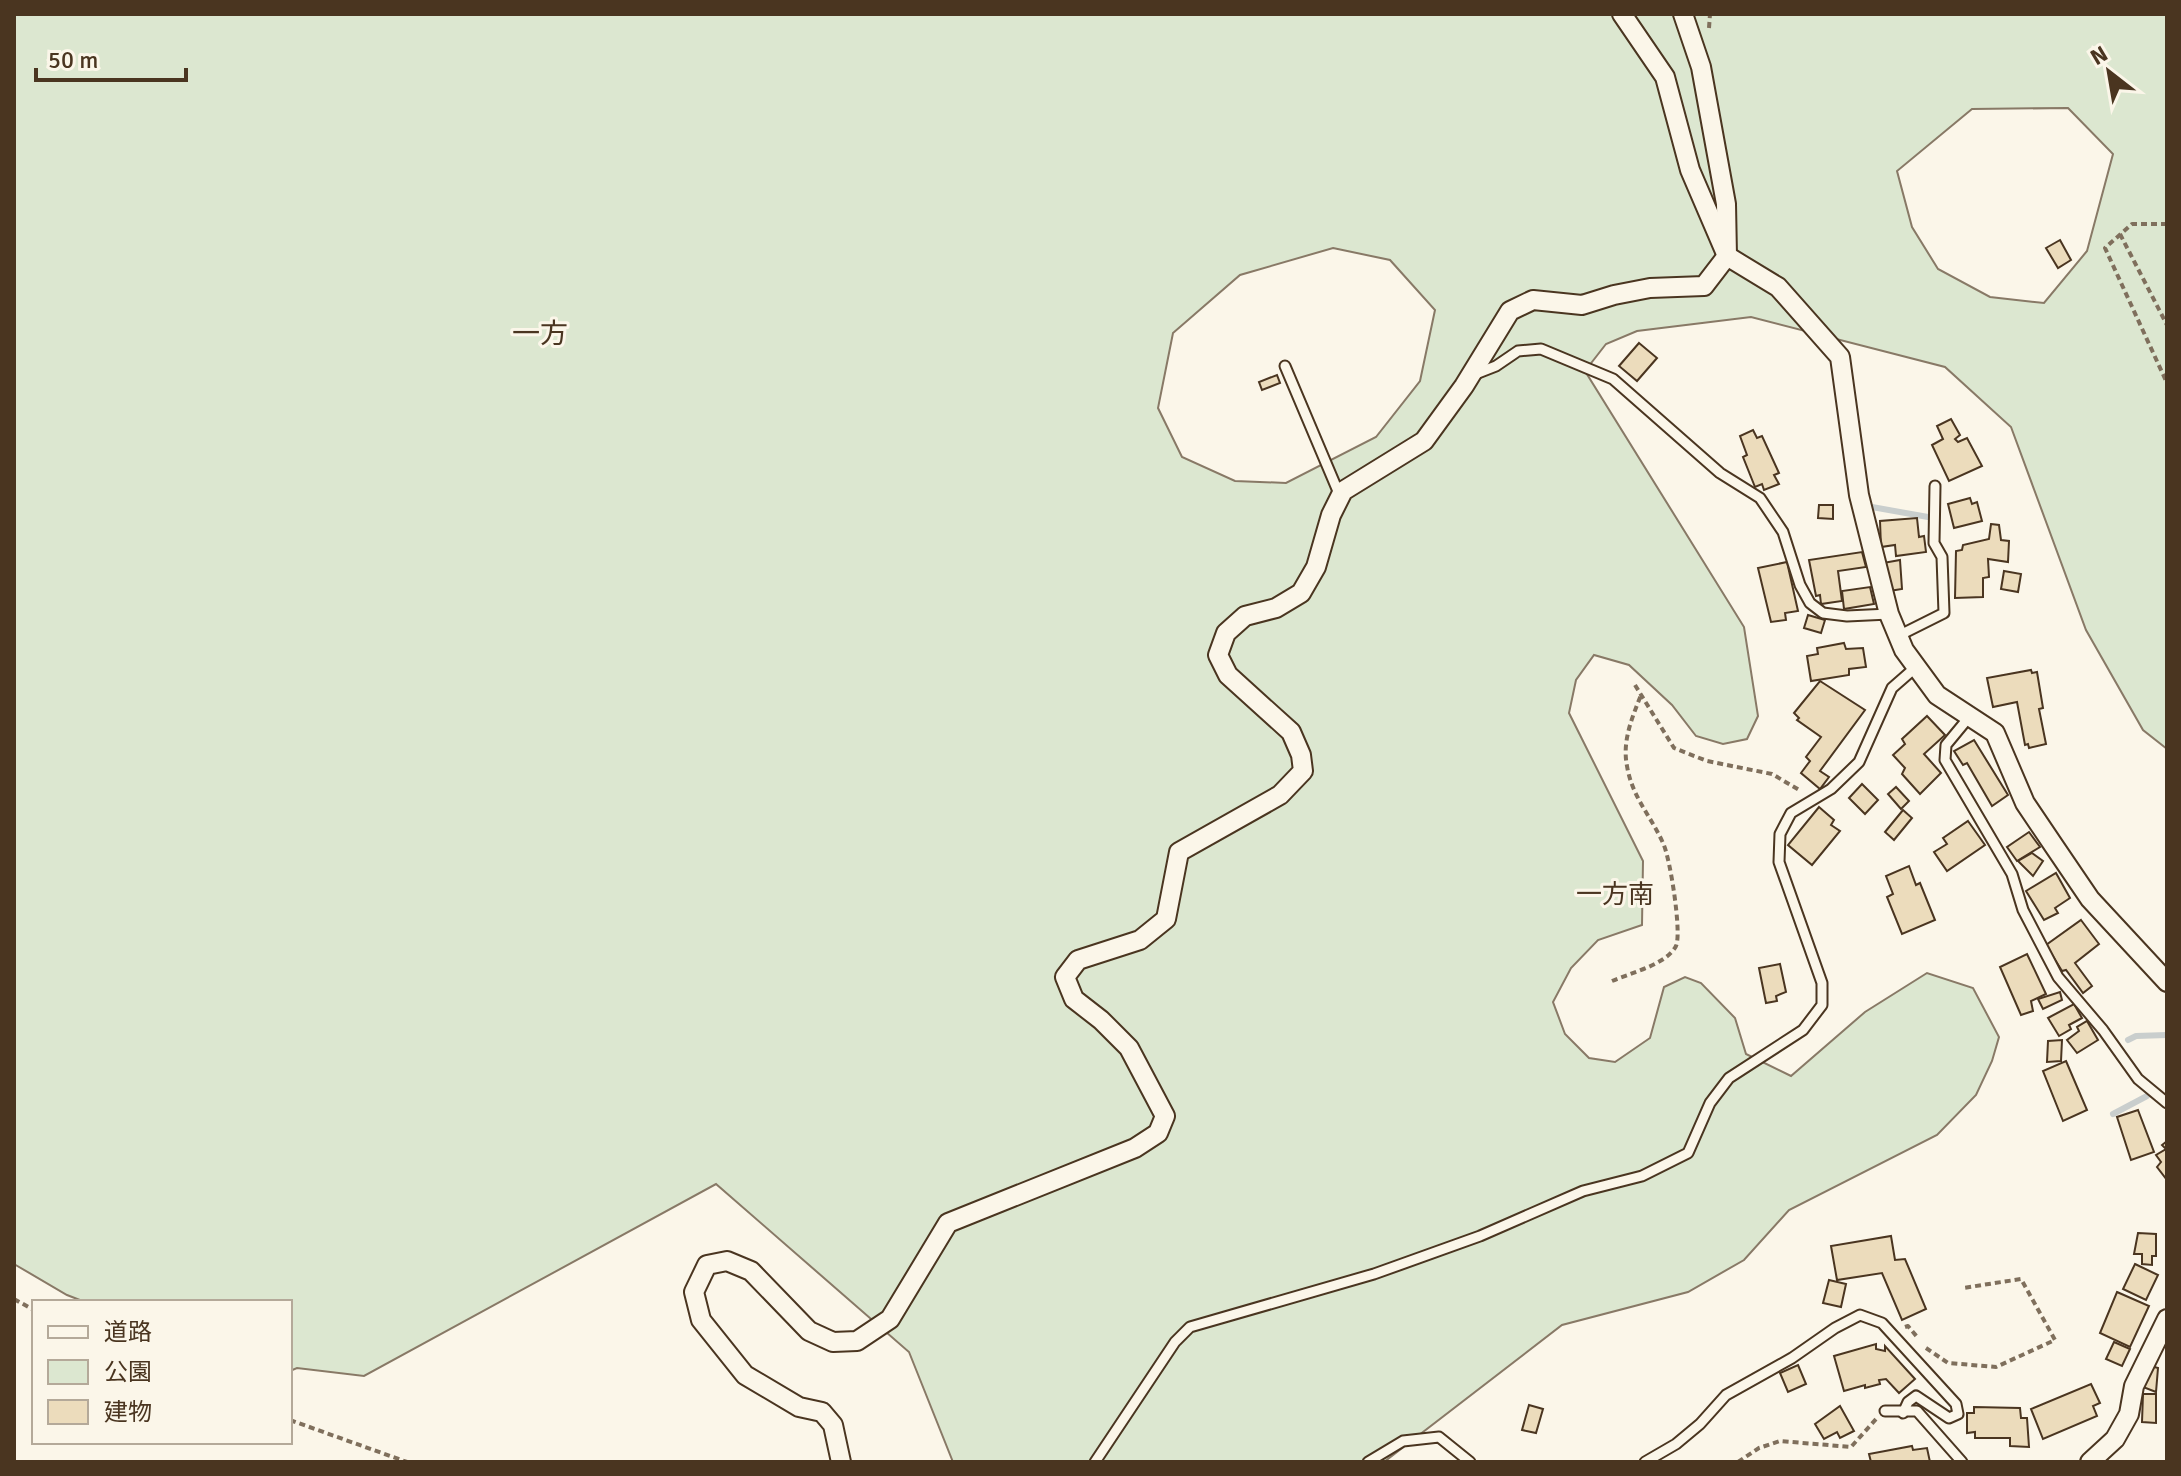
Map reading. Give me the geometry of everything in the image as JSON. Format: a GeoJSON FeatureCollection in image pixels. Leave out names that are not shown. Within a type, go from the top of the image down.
{"type":"FeatureCollection","features":[{"type":"Feature","properties":{"kind":"street"},"geometry":{"type":"LineString","coordinates":[[1622,14],[1665,77],[1690,170],[1727,256],[1778,287],[1840,357],[1859,495],[1889,614],[1898,636],[1937,695],[1995,733],[2025,803],[2090,899],[2167,982]]}},
{"type":"Feature","properties":{"kind":"street"},"geometry":{"type":"LineString","coordinates":[[841,1462],[833,1425],[822,1412],[799,1407],[745,1375],[701,1320],[694,1292],[707,1265],[727,1261],[751,1271],[809,1331],[833,1342],[857,1341],[890,1319],[948,1223],[1135,1148],[1158,1133],[1165,1116],[1129,1048],[1074,999],[1065,977],[1078,960],[1140,940],[1166,919],[1179,852],[1280,795],[1303,771],[1301,755],[1291,732],[1228,675],[1218,655],[1226,633],[1245,616],[1276,608],[1301,593],[1316,567],[1331,515],[1343,491],[1424,441],[1470,376],[1510,311],[1533,300],[1582,305],[1650,288],[1704,286],[1727,256],[1726,204],[1701,67],[1683,14]]}},
{"type":"Feature","properties":{"kind":"street"},"geometry":{"type":"LineString","coordinates":[[2090,1462],[2115,1439],[2129,1414],[2134,1386],[2167,1319]]}},
{"type":"Feature","properties":{"kind":"lane"},"geometry":{"type":"LineString","coordinates":[[1470,376],[1496,366],[1518,351],[1541,349],[1613,379],[1720,473],[1760,498],[1783,532],[1800,585],[1810,603],[1823,613],[1847,616],[1889,614]]}},
{"type":"Feature","properties":{"kind":"lane"},"geometry":{"type":"LineString","coordinates":[[1285,366],[1340,497]]}},
{"type":"Feature","properties":{"kind":"lane"},"geometry":{"type":"LineString","coordinates":[[1898,636],[1944,613],[1942,557],[1934,543],[1935,486]]}},
{"type":"Feature","properties":{"kind":"lane"},"geometry":{"type":"LineString","coordinates":[[1095,1462],[1175,1342],[1190,1327],[1374,1274],[1480,1236],[1583,1191],[1642,1176],[1688,1153],[1710,1103],[1729,1078],[1803,1030],[1822,1005],[1822,983],[1779,862],[1780,834],[1791,813],[1831,789],[1859,762],[1892,688],[1916,667]]}},
{"type":"Feature","properties":{"kind":"lane"},"geometry":{"type":"LineString","coordinates":[[1970,716],[1946,745],[1945,760],[2012,874],[2023,910],[2058,977],[2103,1030],[2138,1079],[2167,1103]]}},
{"type":"Feature","properties":{"kind":"lane"},"geometry":{"type":"LineString","coordinates":[[1645,1462],[1676,1444],[1700,1424],[1726,1395],[1860,1315],[1882,1323],[1956,1404],[1958,1414],[1949,1418],[1916,1396],[1908,1402],[1903,1413]]}},
{"type":"Feature","properties":{"kind":"lane"},"geometry":{"type":"LineString","coordinates":[[1885,1411],[1917,1411],[1962,1462]]}},
{"type":"Feature","properties":{"kind":"lane"},"geometry":{"type":"LineString","coordinates":[[1368,1462],[1403,1441],[1439,1437],[1470,1462]]}},
{"type":"Feature","properties":{"kind":"path"},"geometry":{"type":"LineString","coordinates":[[2167,224],[2132,224],[2105,248],[2167,383]]}},
{"type":"Feature","properties":{"kind":"path"},"geometry":{"type":"LineString","coordinates":[[2120,234],[2167,325]]}},
{"type":"Feature","properties":{"kind":"path"},"geometry":{"type":"LineString","coordinates":[[1635,685],[1674,748],[1707,761],[1772,774],[1812,801]]}},
{"type":"Feature","properties":{"kind":"path"},"geometry":{"type":"LineString","coordinates":[[1612,981],[1660,961],[1675,947],[1679,929],[1665,845],[1635,795],[1626,764],[1627,731],[1641,695]]}},
{"type":"Feature","properties":{"kind":"path"},"geometry":{"type":"LineString","coordinates":[[1892,1334],[1908,1326],[1925,1347],[1948,1363],[1996,1367],[2055,1340],[2021,1279],[1963,1288]]}},
{"type":"Feature","properties":{"kind":"path"},"geometry":{"type":"LineString","coordinates":[[14,1299],[32,1309]]}},
{"type":"Feature","properties":{"kind":"path"},"geometry":{"type":"LineString","coordinates":[[1738,1462],[1759,1448],[1780,1441],[1851,1447],[1885,1411]]}},
{"type":"Feature","properties":{"kind":"path"},"geometry":{"type":"LineString","coordinates":[[292,1421],[407,1462]]}},
{"type":"Feature","properties":{"kind":"green space"},"geometry":{"type":"Polygon","coordinates":[[[14,14],[2167,14],[2167,749],[2143,730],[2086,630],[2011,427],[1945,367],[1751,317],[1637,331],[1606,344],[1585,371],[1744,627],[1758,716],[1747,739],[1723,744],[1696,736],[1672,705],[1629,665],[1594,655],[1576,680],[1569,713],[1643,861],[1642,925],[1598,940],[1571,968],[1553,1002],[1565,1034],[1589,1058],[1615,1062],[1650,1038],[1664,987],[1685,977],[1701,983],[1735,1018],[1746,1054],[1791,1076],[1865,1012],[1927,973],[1973,988],[1999,1037],[1976,1095],[1937,1135],[1789,1210],[1744,1260],[1688,1292],[1562,1325],[1384,1462],[953,1462],[909,1352],[716,1184],[364,1376],[297,1368],[292,1370],[292,1300],[80,1300],[14,1264],[14,14]],[[2068,108],[1972,109],[1897,171],[1912,227],[1938,269],[1990,297],[2044,303],[2087,251],[2113,154],[2068,108]],[[1333,248],[1240,275],[1173,333],[1158,408],[1182,457],[1235,481],[1286,483],[1376,437],[1420,381],[1435,310],[1390,260],[1333,248]]]}},
{"type":"Feature","properties":{"kind":"building"},"geometry":{"type":"Polygon","coordinates":[[[2060,240],[2071,260],[2058,268],[2046,248],[2060,240]]]}},
{"type":"Feature","properties":{"kind":"building"},"geometry":{"type":"Polygon","coordinates":[[[1639,343],[1657,358],[1637,381],[1619,366],[1639,343]]]}},
{"type":"Feature","properties":{"kind":"building"},"geometry":{"type":"Polygon","coordinates":[[[1277,375],[1280,383],[1262,390],[1259,382],[1277,375]]]}},
{"type":"Feature","properties":{"kind":"building"},"geometry":{"type":"Polygon","coordinates":[[[1951,419],[1960,435],[1955,439],[1958,442],[1967,438],[1982,466],[1949,481],[1932,445],[1943,439],[1937,426],[1951,419]]]}},
{"type":"Feature","properties":{"kind":"building"},"geometry":{"type":"Polygon","coordinates":[[[1753,430],[1757,438],[1762,436],[1779,473],[1774,475],[1779,484],[1764,490],[1762,484],[1755,487],[1743,457],[1747,455],[1740,436],[1753,430]]]}},
{"type":"Feature","properties":{"kind":"building"},"geometry":{"type":"Polygon","coordinates":[[[1970,498],[1972,504],[1977,502],[1982,521],[1954,528],[1948,504],[1970,498]]]}},
{"type":"Feature","properties":{"kind":"building"},"geometry":{"type":"Polygon","coordinates":[[[1819,505],[1833,505],[1833,519],[1818,518],[1819,505]]]}},
{"type":"Feature","properties":{"kind":"building"},"geometry":{"type":"Polygon","coordinates":[[[1917,518],[1919,537],[1924,536],[1926,552],[1896,556],[1895,545],[1881,547],[1880,521],[1917,518]]]}},
{"type":"Feature","properties":{"kind":"building"},"geometry":{"type":"Polygon","coordinates":[[[1991,524],[1999,525],[2001,540],[2009,541],[2008,562],[1988,559],[1989,577],[1983,578],[1983,597],[1955,598],[1956,551],[1962,550],[1963,545],[1989,539],[1991,524]]]}},
{"type":"Feature","properties":{"kind":"building"},"geometry":{"type":"Polygon","coordinates":[[[1862,552],[1866,567],[1838,571],[1842,601],[1821,604],[1820,595],[1816,596],[1809,560],[1862,552]]]}},
{"type":"Feature","properties":{"kind":"building"},"geometry":{"type":"Polygon","coordinates":[[[1900,560],[1902,589],[1889,591],[1883,563],[1900,560]]]}},
{"type":"Feature","properties":{"kind":"building"},"geometry":{"type":"Polygon","coordinates":[[[1787,562],[1798,611],[1785,613],[1786,620],[1771,622],[1758,568],[1787,562]]]}},
{"type":"Feature","properties":{"kind":"building"},"geometry":{"type":"Polygon","coordinates":[[[2004,571],[2021,574],[2018,592],[2001,589],[2004,571]]]}},
{"type":"Feature","properties":{"kind":"building"},"geometry":{"type":"Polygon","coordinates":[[[1870,587],[1874,604],[1844,609],[1842,591],[1870,587]]]}},
{"type":"Feature","properties":{"kind":"building"},"geometry":{"type":"Polygon","coordinates":[[[1808,615],[1825,620],[1821,633],[1804,628],[1808,615]]]}},
{"type":"Feature","properties":{"kind":"building"},"geometry":{"type":"Polygon","coordinates":[[[1844,643],[1846,649],[1863,648],[1866,667],[1849,669],[1849,675],[1811,681],[1807,656],[1818,654],[1817,648],[1844,643]]]}},
{"type":"Feature","properties":{"kind":"building"},"geometry":{"type":"Polygon","coordinates":[[[2031,670],[2032,673],[2037,672],[2043,708],[2039,709],[2046,744],[2029,748],[2028,744],[2025,745],[2017,702],[1993,707],[1987,678],[2031,670]]]}},
{"type":"Feature","properties":{"kind":"building"},"geometry":{"type":"Polygon","coordinates":[[[1820,681],[1865,710],[1820,771],[1829,777],[1820,789],[1801,773],[1810,761],[1806,757],[1821,737],[1797,720],[1799,718],[1794,713],[1820,681]]]}},
{"type":"Feature","properties":{"kind":"building"},"geometry":{"type":"Polygon","coordinates":[[[1927,716],[1945,735],[1924,754],[1941,773],[1920,794],[1902,774],[1905,768],[1893,755],[1905,744],[1902,739],[1927,716]]]}},
{"type":"Feature","properties":{"kind":"building"},"geometry":{"type":"Polygon","coordinates":[[[1974,740],[2008,795],[1992,806],[1967,763],[1963,765],[1954,751],[1974,740]]]}},
{"type":"Feature","properties":{"kind":"building"},"geometry":{"type":"Polygon","coordinates":[[[1862,784],[1878,800],[1865,814],[1849,798],[1862,784]]]}},
{"type":"Feature","properties":{"kind":"building"},"geometry":{"type":"Polygon","coordinates":[[[1896,787],[1909,801],[1901,809],[1888,794],[1896,787]]]}},
{"type":"Feature","properties":{"kind":"building"},"geometry":{"type":"Polygon","coordinates":[[[1819,807],[1834,820],[1831,825],[1840,831],[1812,865],[1788,845],[1819,807]]]}},
{"type":"Feature","properties":{"kind":"building"},"geometry":{"type":"Polygon","coordinates":[[[1903,810],[1912,818],[1894,840],[1885,832],[1903,810]]]}},
{"type":"Feature","properties":{"kind":"building"},"geometry":{"type":"Polygon","coordinates":[[[1968,821],[1985,845],[1947,871],[1934,852],[1947,844],[1943,838],[1968,821]]]}},
{"type":"Feature","properties":{"kind":"building"},"geometry":{"type":"Polygon","coordinates":[[[2029,832],[2040,847],[2017,861],[2007,847],[2029,832]]]}},
{"type":"Feature","properties":{"kind":"building"},"geometry":{"type":"Polygon","coordinates":[[[2032,853],[2043,861],[2033,876],[2018,861],[2032,853]]]}},
{"type":"Feature","properties":{"kind":"building"},"geometry":{"type":"Polygon","coordinates":[[[1909,866],[1916,885],[1920,883],[1935,920],[1902,934],[1887,897],[1893,894],[1886,876],[1909,866]]]}},
{"type":"Feature","properties":{"kind":"building"},"geometry":{"type":"Polygon","coordinates":[[[2056,873],[2070,898],[2055,908],[2058,913],[2044,920],[2026,891],[2056,873]]]}},
{"type":"Feature","properties":{"kind":"building"},"geometry":{"type":"Polygon","coordinates":[[[2081,920],[2099,944],[2075,963],[2092,986],[2083,993],[2066,970],[2062,971],[2046,945],[2081,920]]]}},
{"type":"Feature","properties":{"kind":"building"},"geometry":{"type":"Polygon","coordinates":[[[2027,954],[2046,994],[2031,1001],[2033,1011],[2021,1015],[2000,967],[2027,954]]]}},
{"type":"Feature","properties":{"kind":"building"},"geometry":{"type":"Polygon","coordinates":[[[1780,964],[1786,992],[1776,996],[1777,1001],[1766,1003],[1759,968],[1780,964]]]}},
{"type":"Feature","properties":{"kind":"building"},"geometry":{"type":"Polygon","coordinates":[[[2060,992],[2062,1000],[2043,1009],[2038,999],[2060,992]]]}},
{"type":"Feature","properties":{"kind":"building"},"geometry":{"type":"Polygon","coordinates":[[[2074,1004],[2082,1018],[2069,1025],[2071,1029],[2059,1036],[2048,1018],[2074,1004]]]}},
{"type":"Feature","properties":{"kind":"building"},"geometry":{"type":"Polygon","coordinates":[[[2087,1021],[2098,1040],[2077,1053],[2067,1040],[2079,1031],[2077,1027],[2087,1021]]]}},
{"type":"Feature","properties":{"kind":"building"},"geometry":{"type":"Polygon","coordinates":[[[2062,1040],[2061,1061],[2047,1062],[2048,1041],[2062,1040]]]}},
{"type":"Feature","properties":{"kind":"building"},"geometry":{"type":"Polygon","coordinates":[[[2066,1061],[2087,1110],[2063,1121],[2043,1071],[2066,1061]]]}},
{"type":"Feature","properties":{"kind":"building"},"geometry":{"type":"Polygon","coordinates":[[[2138,1110],[2154,1152],[2131,1160],[2117,1117],[2138,1110]]]}},
{"type":"Feature","properties":{"kind":"building"},"geometry":{"type":"Polygon","coordinates":[[[2167,1141],[2167,1180],[2157,1167],[2161,1162],[2156,1155],[2166,1149],[2162,1145],[2167,1141]]]}},
{"type":"Feature","properties":{"kind":"building"},"geometry":{"type":"Polygon","coordinates":[[[2138,1233],[2156,1234],[2156,1256],[2152,1256],[2152,1265],[2142,1264],[2142,1254],[2134,1254],[2138,1233]]]}},
{"type":"Feature","properties":{"kind":"building"},"geometry":{"type":"Polygon","coordinates":[[[1891,1236],[1895,1260],[1905,1259],[1926,1309],[1902,1320],[1882,1273],[1837,1280],[1831,1246],[1891,1236]]]}},
{"type":"Feature","properties":{"kind":"building"},"geometry":{"type":"Polygon","coordinates":[[[2135,1264],[2158,1275],[2146,1300],[2123,1289],[2135,1264]]]}},
{"type":"Feature","properties":{"kind":"building"},"geometry":{"type":"Polygon","coordinates":[[[1829,1280],[1846,1284],[1841,1307],[1823,1303],[1829,1280]]]}},
{"type":"Feature","properties":{"kind":"building"},"geometry":{"type":"Polygon","coordinates":[[[2117,1292],[2149,1306],[2130,1347],[2100,1333],[2117,1292]]]}},
{"type":"Feature","properties":{"kind":"building"},"geometry":{"type":"Polygon","coordinates":[[[2114,1342],[2130,1349],[2122,1366],[2106,1359],[2114,1342]]]}},
{"type":"Feature","properties":{"kind":"building"},"geometry":{"type":"Polygon","coordinates":[[[1876,1344],[1876,1349],[1885,1351],[1885,1346],[1915,1379],[1899,1393],[1886,1379],[1879,1380],[1880,1384],[1844,1391],[1834,1356],[1876,1344]]]}},
{"type":"Feature","properties":{"kind":"building"},"geometry":{"type":"Polygon","coordinates":[[[1798,1365],[1806,1384],[1788,1392],[1780,1373],[1798,1365]]]}},
{"type":"Feature","properties":{"kind":"building"},"geometry":{"type":"Polygon","coordinates":[[[2151,1366],[2158,1368],[2156,1392],[2143,1387],[2151,1366]]]}},
{"type":"Feature","properties":{"kind":"building"},"geometry":{"type":"Polygon","coordinates":[[[2091,1384],[2100,1403],[2093,1406],[2097,1416],[2043,1439],[2031,1409],[2091,1384]]]}},
{"type":"Feature","properties":{"kind":"building"},"geometry":{"type":"Polygon","coordinates":[[[2143,1394],[2156,1394],[2156,1423],[2142,1422],[2143,1394]]]}},
{"type":"Feature","properties":{"kind":"building"},"geometry":{"type":"Polygon","coordinates":[[[1529,1405],[1543,1409],[1536,1433],[1522,1430],[1529,1405]]]}},
{"type":"Feature","properties":{"kind":"building"},"geometry":{"type":"Polygon","coordinates":[[[1840,1406],[1854,1431],[1840,1438],[1837,1432],[1824,1439],[1815,1424],[1840,1406]]]}},
{"type":"Feature","properties":{"kind":"building"},"geometry":{"type":"Polygon","coordinates":[[[1974,1407],[2020,1408],[2021,1418],[2027,1418],[2029,1447],[2010,1446],[2010,1438],[1975,1438],[1975,1432],[1967,1433],[1967,1413],[1974,1413],[1974,1407]]]}},
{"type":"Feature","properties":{"kind":"building"},"geometry":{"type":"Polygon","coordinates":[[[1912,1446],[1913,1450],[1927,1448],[1930,1462],[1871,1462],[1869,1454],[1912,1446]]]}},
{"type":"Feature","properties":{"kind":"waterway"},"geometry":{"type":"LineString","coordinates":[[1872,507],[1928,517]]}},
{"type":"Feature","properties":{"kind":"waterway"},"geometry":{"type":"LineString","coordinates":[[2128,1040],[2136,1036],[2167,1035]]}},
{"type":"Feature","properties":{"kind":"waterway"},"geometry":{"type":"LineString","coordinates":[[2113,1114],[2147,1096]]}},
{"type":"Feature","properties":{"kind":"district","name":"一方"},"geometry":{"type":"Point","coordinates":[540,333]}},
{"type":"Feature","properties":{"kind":"district","name":"一方南"},"geometry":{"type":"Point","coordinates":[1615,894]}}]}
